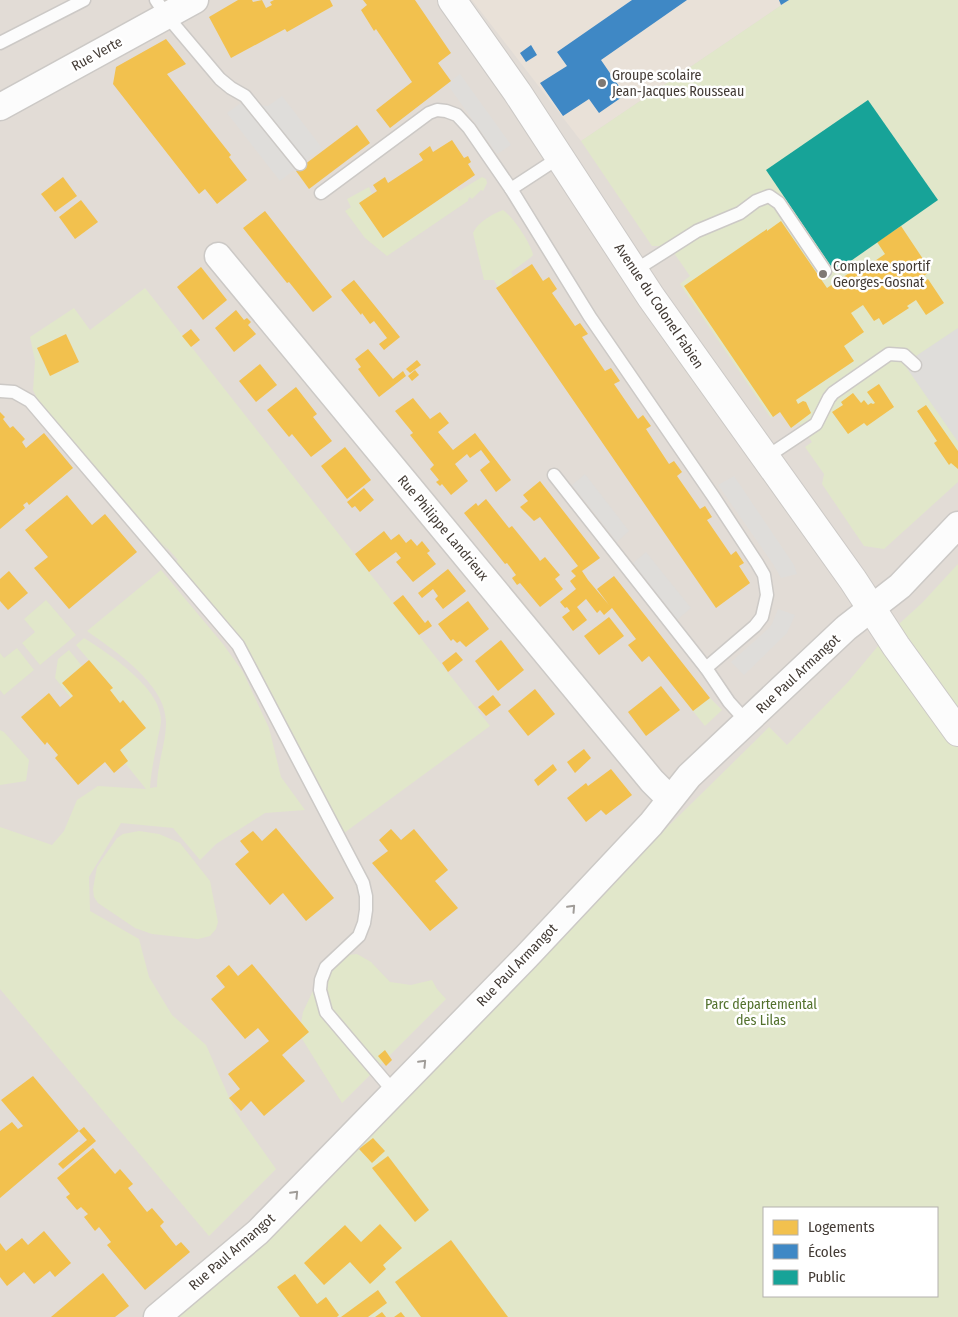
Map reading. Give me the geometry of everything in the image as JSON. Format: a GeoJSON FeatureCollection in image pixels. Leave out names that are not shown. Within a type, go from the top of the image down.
{"type":"FeatureCollection","features":[{"type":"Feature","properties":{"kind":"street","name":"Rue Verte"},"geometry":{"type":"LineString","coordinates":[[0,107],[161,8],[195,0]]}},
{"type":"Feature","properties":{"kind":"street","name":"Avenue du Colonel Fabien"},"geometry":{"type":"LineString","coordinates":[[452,0],[560,157],[634,270],[958,732]]}},
{"type":"Feature","properties":{"kind":"street","name":"Rue Philippe Landrieux"},"geometry":{"type":"LineString","coordinates":[[218,256],[652,781],[670,799]]}},
{"type":"Feature","properties":{"kind":"street","name":"Rue Paul Armangot"},"geometry":{"type":"LineString","coordinates":[[157,1317],[258,1232],[526,957],[651,824],[689,776],[846,628],[900,586],[958,525]]}},
{"type":"Feature","properties":{"kind":"lane"},"geometry":{"type":"LineString","coordinates":[[0,43],[84,0]]}},
{"type":"Feature","properties":{"kind":"lane"},"geometry":{"type":"LineString","coordinates":[[161,8],[220,79],[245,96],[300,164]]}},
{"type":"Feature","properties":{"kind":"lane"},"geometry":{"type":"LineString","coordinates":[[321,193],[429,113],[437,110],[446,111],[457,116],[469,128],[511,190],[590,317],[764,575],[767,595],[762,617],[755,626],[706,668]]}},
{"type":"Feature","properties":{"kind":"lane"},"geometry":{"type":"LineString","coordinates":[[511,190],[560,157]]}},
{"type":"Feature","properties":{"kind":"lane"},"geometry":{"type":"LineString","coordinates":[[634,270],[697,231],[740,213],[756,201],[769,196],[779,203],[825,271]]}},
{"type":"Feature","properties":{"kind":"lane"},"geometry":{"type":"LineString","coordinates":[[765,458],[816,424],[833,393],[889,354],[904,355],[915,365]]}},
{"type":"Feature","properties":{"kind":"lane"},"geometry":{"type":"LineString","coordinates":[[0,391],[14,392],[30,401],[238,645],[363,882],[366,910],[359,936],[326,967],[321,980],[320,990],[326,1012],[394,1092]]}},
{"type":"Feature","properties":{"kind":"lane"},"geometry":{"type":"LineString","coordinates":[[554,475],[706,668],[729,702],[747,722]]}},
{"type":"Feature","properties":{"kind":"shaded area"},"geometry":{"type":"Polygon","coordinates":[[[0,0],[958,0],[958,1317],[0,1317],[0,0]]]}},
{"type":"Feature","properties":{"kind":"shaded area","name":"Groupe scolaire Jean-Jacques Rousseau"},"geometry":{"type":"Polygon","coordinates":[[[472,0],[789,0],[581,141],[472,0]]]}},
{"type":"Feature","properties":{"kind":"shaded area"},"geometry":{"type":"Polygon","coordinates":[[[460,74],[511,145],[497,154],[447,84],[460,74]]]}},
{"type":"Feature","properties":{"kind":"shaded area"},"geometry":{"type":"Polygon","coordinates":[[[282,96],[322,148],[280,181],[227,113],[241,103],[268,106],[282,96]]]}},
{"type":"Feature","properties":{"kind":"shaded area"},"geometry":{"type":"Polygon","coordinates":[[[958,328],[958,442],[904,364],[958,328]]]}},
{"type":"Feature","properties":{"kind":"shaded area"},"geometry":{"type":"Polygon","coordinates":[[[585,474],[629,531],[617,542],[572,485],[585,474]]]}},
{"type":"Feature","properties":{"kind":"shaded area"},"geometry":{"type":"Polygon","coordinates":[[[734,476],[794,565],[797,574],[781,578],[718,485],[734,476]]]}},
{"type":"Feature","properties":{"kind":"shaded area"},"geometry":{"type":"Polygon","coordinates":[[[646,552],[691,608],[677,620],[633,563],[646,552]]]}},
{"type":"Feature","properties":{"kind":"shaded area"},"geometry":{"type":"Polygon","coordinates":[[[778,609],[795,615],[787,633],[744,675],[731,662],[768,629],[778,609]]]}},
{"type":"Feature","properties":{"kind":"green space","name":"Complexe sportif Georges-Gosnat"},"geometry":{"type":"Polygon","coordinates":[[[789,0],[958,0],[958,482],[884,549],[864,546],[822,484],[824,474],[805,447],[812,442],[799,423],[791,428],[780,412],[771,418],[680,284],[690,276],[667,243],[661,246],[652,246],[581,141],[789,0]]]}},
{"type":"Feature","properties":{"kind":"green space"},"geometry":{"type":"Polygon","coordinates":[[[482,177],[486,179],[487,183],[483,191],[481,190],[472,199],[470,197],[468,201],[387,256],[365,238],[345,211],[351,207],[347,199],[369,187],[372,194],[359,203],[383,237],[457,188],[459,191],[482,177]]]}},
{"type":"Feature","properties":{"kind":"green space"},"geometry":{"type":"Polygon","coordinates":[[[503,210],[521,230],[533,255],[511,272],[513,276],[498,287],[494,280],[484,280],[473,233],[478,225],[503,210]]]}},
{"type":"Feature","properties":{"kind":"green space"},"geometry":{"type":"Polygon","coordinates":[[[145,288],[490,726],[344,833],[255,662],[235,634],[174,562],[178,560],[161,541],[167,549],[165,551],[38,400],[33,390],[35,361],[30,337],[74,308],[90,330],[145,288]],[[66,334],[37,348],[50,376],[79,362],[66,334]]]}},
{"type":"Feature","properties":{"kind":"green space","name":"Parc départemental des Lilas"},"geometry":{"type":"Polygon","coordinates":[[[958,564],[958,1317],[174,1317],[193,1300],[246,1262],[630,864],[769,727],[787,745],[848,682],[888,634],[922,603],[958,564]]]}},
{"type":"Feature","properties":{"kind":"green space"},"geometry":{"type":"Polygon","coordinates":[[[161,570],[223,644],[243,672],[269,728],[281,777],[305,810],[265,813],[216,844],[200,860],[173,828],[121,823],[89,877],[90,911],[139,939],[149,977],[172,1015],[206,1045],[235,1111],[276,1169],[209,1236],[0,989],[0,827],[52,845],[64,831],[77,800],[98,786],[146,789],[125,763],[128,761],[120,750],[146,728],[123,700],[120,703],[110,690],[112,687],[76,645],[84,638],[132,673],[143,684],[159,708],[161,723],[150,788],[157,787],[158,770],[166,730],[164,708],[158,695],[137,670],[87,631],[161,570]]]}},
{"type":"Feature","properties":{"kind":"green space"},"geometry":{"type":"Polygon","coordinates":[[[46,600],[76,635],[40,665],[22,643],[35,632],[24,619],[46,600]]]}},
{"type":"Feature","properties":{"kind":"green space"},"geometry":{"type":"Polygon","coordinates":[[[17,648],[34,670],[4,695],[0,690],[0,653],[4,658],[17,648]]]}},
{"type":"Feature","properties":{"kind":"green space"},"geometry":{"type":"Polygon","coordinates":[[[69,650],[82,666],[62,683],[73,696],[71,698],[55,678],[58,659],[69,650]]]}},
{"type":"Feature","properties":{"kind":"green space"},"geometry":{"type":"Polygon","coordinates":[[[710,698],[722,710],[705,726],[693,711],[710,698]]]}},
{"type":"Feature","properties":{"kind":"green space"},"geometry":{"type":"Polygon","coordinates":[[[0,730],[29,760],[26,781],[0,785],[0,730]]]}},
{"type":"Feature","properties":{"kind":"green space"},"geometry":{"type":"Polygon","coordinates":[[[139,831],[159,834],[180,843],[210,881],[218,922],[216,929],[210,936],[198,939],[152,934],[135,928],[98,903],[94,897],[93,889],[97,867],[117,838],[123,834],[139,831]]]}},
{"type":"Feature","properties":{"kind":"green space"},"geometry":{"type":"Polygon","coordinates":[[[357,954],[371,962],[390,982],[411,985],[432,980],[446,999],[342,1103],[299,1034],[303,1012],[329,957],[357,954]]]}},
{"type":"Feature","properties":{"kind":"building: Logements"},"geometry":{"type":"Polygon","coordinates":[[[238,0],[252,0],[253,2],[262,0],[266,8],[272,5],[270,2],[274,0],[330,0],[333,6],[287,32],[285,29],[231,58],[209,17],[238,0]]]}},
{"type":"Feature","properties":{"kind":"building: Logements"},"geometry":{"type":"Polygon","coordinates":[[[363,0],[415,0],[451,53],[438,63],[451,81],[390,128],[376,110],[412,82],[376,29],[374,31],[361,10],[367,5],[363,0]]]}},
{"type":"Feature","properties":{"kind":"building: Logements"},"geometry":{"type":"Polygon","coordinates":[[[166,39],[186,64],[167,74],[231,155],[229,157],[247,180],[217,204],[205,189],[199,194],[113,84],[116,67],[166,39]]]}},
{"type":"Feature","properties":{"kind":"building: Logements"},"geometry":{"type":"Polygon","coordinates":[[[357,125],[370,143],[309,189],[296,171],[357,125]]]}},
{"type":"Feature","properties":{"kind":"building: Logements"},"geometry":{"type":"Polygon","coordinates":[[[452,140],[464,158],[468,156],[471,162],[468,164],[475,175],[383,238],[359,203],[377,191],[373,185],[385,177],[388,183],[423,160],[419,154],[430,146],[433,152],[452,140]]]}},
{"type":"Feature","properties":{"kind":"building: Logements"},"geometry":{"type":"Polygon","coordinates":[[[63,177],[77,196],[55,212],[41,194],[63,177]]]}},
{"type":"Feature","properties":{"kind":"building: Logements"},"geometry":{"type":"Polygon","coordinates":[[[81,200],[98,222],[75,239],[59,217],[81,200]]]}},
{"type":"Feature","properties":{"kind":"building: Logements"},"geometry":{"type":"Polygon","coordinates":[[[265,211],[332,297],[313,312],[243,228],[265,211]]]}},
{"type":"Feature","properties":{"kind":"building: Logements"},"geometry":{"type":"Polygon","coordinates":[[[781,221],[827,288],[864,263],[866,267],[885,254],[877,242],[901,226],[931,271],[922,277],[925,281],[928,279],[944,303],[926,315],[916,300],[907,306],[909,308],[883,325],[879,318],[874,321],[863,305],[851,313],[864,332],[844,346],[854,361],[796,400],[798,404],[803,401],[806,402],[811,413],[791,428],[780,412],[773,417],[684,286],[781,221]]]}},
{"type":"Feature","properties":{"kind":"building: Logements"},"geometry":{"type":"Polygon","coordinates":[[[532,264],[543,281],[549,277],[557,289],[552,293],[575,326],[580,323],[588,334],[582,337],[605,371],[611,368],[620,381],[614,384],[638,419],[643,415],[651,426],[646,429],[669,464],[674,461],[682,472],[677,476],[700,509],[705,506],[712,517],[707,520],[731,555],[736,551],[744,563],[739,566],[750,583],[716,608],[496,288],[532,264]]]}},
{"type":"Feature","properties":{"kind":"building: Logements"},"geometry":{"type":"Polygon","coordinates":[[[201,267],[227,300],[203,320],[177,287],[201,267]]]}},
{"type":"Feature","properties":{"kind":"building: Logements"},"geometry":{"type":"Polygon","coordinates":[[[354,280],[400,337],[384,350],[379,344],[387,338],[374,321],[370,324],[362,313],[361,315],[341,290],[354,280]]]}},
{"type":"Feature","properties":{"kind":"building: Logements"},"geometry":{"type":"Polygon","coordinates":[[[236,310],[244,320],[247,318],[251,322],[248,325],[256,334],[234,352],[215,328],[236,310]]]}},
{"type":"Feature","properties":{"kind":"building: Logements"},"geometry":{"type":"Polygon","coordinates":[[[191,329],[200,340],[191,347],[182,336],[191,329]]]}},
{"type":"Feature","properties":{"kind":"building: Logements"},"geometry":{"type":"Polygon","coordinates":[[[66,334],[79,362],[50,376],[37,348],[66,334]]]}},
{"type":"Feature","properties":{"kind":"building: Logements"},"geometry":{"type":"Polygon","coordinates":[[[368,349],[393,379],[403,371],[406,376],[379,397],[358,369],[361,367],[355,359],[368,349]]]}},
{"type":"Feature","properties":{"kind":"building: Logements"},"geometry":{"type":"Polygon","coordinates":[[[417,360],[421,365],[410,373],[406,369],[417,360]]]}},
{"type":"Feature","properties":{"kind":"building: Logements"},"geometry":{"type":"Polygon","coordinates":[[[260,364],[277,385],[256,402],[239,381],[260,364]]]}},
{"type":"Feature","properties":{"kind":"building: Logements"},"geometry":{"type":"Polygon","coordinates":[[[415,370],[419,375],[412,381],[408,376],[415,370]]]}},
{"type":"Feature","properties":{"kind":"building: Logements"},"geometry":{"type":"Polygon","coordinates":[[[879,384],[894,407],[867,426],[864,423],[848,434],[832,412],[843,405],[841,402],[853,393],[861,403],[864,400],[868,405],[875,403],[867,392],[879,384]]]}},
{"type":"Feature","properties":{"kind":"building: Logements"},"geometry":{"type":"Polygon","coordinates":[[[296,387],[317,414],[313,417],[332,441],[311,457],[292,434],[289,437],[267,410],[296,387]]]}},
{"type":"Feature","properties":{"kind":"building: Logements"},"geometry":{"type":"Polygon","coordinates":[[[413,398],[430,419],[440,412],[449,423],[438,432],[453,450],[475,433],[511,480],[496,492],[480,470],[490,462],[481,450],[470,458],[467,454],[455,464],[468,481],[451,495],[442,484],[440,486],[436,482],[439,480],[430,469],[434,465],[410,435],[413,433],[395,411],[413,398]]]}},
{"type":"Feature","properties":{"kind":"building: Logements"},"geometry":{"type":"Polygon","coordinates":[[[926,405],[958,451],[958,469],[951,463],[949,465],[934,443],[937,441],[917,411],[926,405]]]}},
{"type":"Feature","properties":{"kind":"building: Logements"},"geometry":{"type":"Polygon","coordinates":[[[0,412],[5,417],[3,419],[10,428],[13,426],[25,439],[22,442],[26,448],[44,433],[73,468],[29,505],[27,502],[23,505],[25,508],[0,529],[0,412]]]}},
{"type":"Feature","properties":{"kind":"building: Logements"},"geometry":{"type":"Polygon","coordinates":[[[345,447],[371,480],[347,499],[321,466],[345,447]]]}},
{"type":"Feature","properties":{"kind":"building: Logements"},"geometry":{"type":"Polygon","coordinates":[[[540,481],[600,558],[582,571],[588,580],[609,605],[597,589],[614,576],[710,698],[693,711],[649,656],[642,662],[628,645],[636,639],[612,608],[604,615],[600,610],[597,613],[586,599],[577,607],[587,620],[573,631],[562,617],[570,611],[560,602],[576,589],[570,581],[576,576],[571,571],[578,566],[540,517],[534,521],[520,507],[528,501],[523,495],[540,481]]]}},
{"type":"Feature","properties":{"kind":"building: Logements"},"geometry":{"type":"Polygon","coordinates":[[[364,488],[374,500],[360,512],[355,506],[352,508],[347,502],[364,488]]]}},
{"type":"Feature","properties":{"kind":"building: Logements"},"geometry":{"type":"Polygon","coordinates":[[[67,495],[92,525],[105,514],[137,552],[69,609],[34,568],[48,557],[25,530],[67,495]]]}},
{"type":"Feature","properties":{"kind":"building: Logements"},"geometry":{"type":"Polygon","coordinates":[[[486,499],[509,528],[512,526],[540,561],[545,557],[560,575],[555,579],[563,589],[540,607],[520,583],[517,585],[512,578],[516,575],[464,513],[476,503],[478,506],[486,499]]]}},
{"type":"Feature","properties":{"kind":"building: Logements"},"geometry":{"type":"Polygon","coordinates":[[[384,531],[391,540],[399,534],[406,543],[411,539],[417,546],[422,541],[430,551],[427,553],[436,564],[413,582],[396,562],[401,558],[396,552],[369,572],[355,554],[384,531]]]}},
{"type":"Feature","properties":{"kind":"building: Logements"},"geometry":{"type":"Polygon","coordinates":[[[448,569],[466,591],[443,609],[435,599],[438,596],[433,589],[422,598],[418,593],[448,569]]]}},
{"type":"Feature","properties":{"kind":"building: Logements"},"geometry":{"type":"Polygon","coordinates":[[[9,571],[28,593],[8,610],[0,601],[0,579],[9,571]]]}},
{"type":"Feature","properties":{"kind":"building: Logements"},"geometry":{"type":"Polygon","coordinates":[[[403,595],[425,623],[428,620],[432,626],[419,635],[393,603],[403,595]]]}},
{"type":"Feature","properties":{"kind":"building: Logements"},"geometry":{"type":"Polygon","coordinates":[[[468,601],[489,629],[466,647],[460,641],[457,643],[453,639],[451,641],[438,624],[468,601]]]}},
{"type":"Feature","properties":{"kind":"building: Logements"},"geometry":{"type":"Polygon","coordinates":[[[609,617],[624,636],[599,655],[584,636],[609,617]]]}},
{"type":"Feature","properties":{"kind":"building: Logements"},"geometry":{"type":"Polygon","coordinates":[[[501,640],[524,670],[498,691],[475,661],[501,640]]]}},
{"type":"Feature","properties":{"kind":"building: Logements"},"geometry":{"type":"Polygon","coordinates":[[[456,652],[463,660],[448,672],[442,663],[456,652]]]}},
{"type":"Feature","properties":{"kind":"building: Logements"},"geometry":{"type":"Polygon","coordinates":[[[89,660],[113,688],[110,690],[120,703],[123,700],[146,728],[120,750],[128,761],[114,773],[105,762],[78,785],[55,758],[58,755],[47,742],[45,745],[21,717],[49,693],[60,707],[73,696],[62,683],[89,660]]]}},
{"type":"Feature","properties":{"kind":"building: Logements"},"geometry":{"type":"Polygon","coordinates":[[[661,686],[680,710],[646,736],[628,712],[661,686]]]}},
{"type":"Feature","properties":{"kind":"building: Logements"},"geometry":{"type":"Polygon","coordinates":[[[535,689],[555,714],[528,736],[508,711],[535,689]]]}},
{"type":"Feature","properties":{"kind":"building: Logements"},"geometry":{"type":"Polygon","coordinates":[[[493,695],[501,705],[486,716],[478,707],[493,695]]]}},
{"type":"Feature","properties":{"kind":"building: Logements"},"geometry":{"type":"Polygon","coordinates":[[[584,749],[591,758],[575,773],[567,762],[584,749]]]}},
{"type":"Feature","properties":{"kind":"building: Logements"},"geometry":{"type":"Polygon","coordinates":[[[553,764],[557,770],[538,786],[534,780],[553,764]]]}},
{"type":"Feature","properties":{"kind":"building: Logements"},"geometry":{"type":"Polygon","coordinates":[[[611,769],[632,795],[606,815],[601,810],[586,822],[567,798],[586,783],[588,786],[611,769]]]}},
{"type":"Feature","properties":{"kind":"building: Logements"},"geometry":{"type":"Polygon","coordinates":[[[276,828],[334,898],[306,921],[283,893],[270,905],[235,864],[249,852],[240,841],[253,831],[262,841],[276,828]]]}},
{"type":"Feature","properties":{"kind":"building: Logements"},"geometry":{"type":"Polygon","coordinates":[[[391,829],[401,840],[414,829],[448,870],[435,881],[458,908],[430,931],[372,863],[388,851],[379,840],[391,829]]]}},
{"type":"Feature","properties":{"kind":"building: Logements"},"geometry":{"type":"Polygon","coordinates":[[[252,964],[309,1032],[282,1055],[305,1081],[264,1116],[251,1101],[241,1111],[229,1098],[240,1089],[228,1074],[269,1041],[258,1028],[245,1039],[211,999],[225,987],[216,976],[229,965],[238,976],[252,964]]]}},
{"type":"Feature","properties":{"kind":"building: Logements"},"geometry":{"type":"Polygon","coordinates":[[[385,1050],[392,1060],[386,1066],[378,1056],[385,1050]]]}},
{"type":"Feature","properties":{"kind":"building: Logements"},"geometry":{"type":"Polygon","coordinates":[[[33,1076],[79,1131],[0,1198],[0,1131],[12,1122],[18,1129],[23,1126],[1,1100],[33,1076]]]}},
{"type":"Feature","properties":{"kind":"building: Logements"},"geometry":{"type":"Polygon","coordinates":[[[84,1127],[96,1141],[63,1169],[58,1164],[87,1140],[79,1131],[84,1127]]]}},
{"type":"Feature","properties":{"kind":"building: Logements"},"geometry":{"type":"Polygon","coordinates":[[[373,1138],[385,1151],[372,1163],[359,1149],[373,1138]]]}},
{"type":"Feature","properties":{"kind":"building: Logements"},"geometry":{"type":"Polygon","coordinates":[[[93,1148],[115,1174],[120,1169],[133,1184],[128,1188],[147,1212],[152,1208],[164,1222],[160,1226],[176,1246],[181,1242],[190,1252],[145,1290],[107,1245],[111,1242],[99,1227],[95,1231],[84,1217],[88,1214],[81,1207],[77,1210],[66,1197],[70,1194],[57,1178],[93,1148]]]}},
{"type":"Feature","properties":{"kind":"building: Logements"},"geometry":{"type":"Polygon","coordinates":[[[388,1156],[429,1210],[415,1222],[372,1168],[388,1156]]]}},
{"type":"Feature","properties":{"kind":"building: Logements"},"geometry":{"type":"Polygon","coordinates":[[[380,1224],[402,1248],[383,1265],[386,1269],[370,1284],[350,1262],[324,1285],[304,1263],[345,1225],[361,1242],[380,1224]]]}},
{"type":"Feature","properties":{"kind":"building: Logements"},"geometry":{"type":"Polygon","coordinates":[[[44,1231],[71,1263],[55,1277],[50,1271],[34,1284],[24,1272],[7,1286],[0,1277],[0,1243],[6,1251],[22,1238],[28,1245],[44,1231]]]}},
{"type":"Feature","properties":{"kind":"building: Logements"},"geometry":{"type":"Polygon","coordinates":[[[451,1240],[508,1317],[421,1317],[395,1282],[451,1240]]]}},
{"type":"Feature","properties":{"kind":"building: Logements"},"geometry":{"type":"Polygon","coordinates":[[[103,1273],[129,1306],[115,1317],[51,1317],[103,1273]]]}},
{"type":"Feature","properties":{"kind":"building: Logements"},"geometry":{"type":"Polygon","coordinates":[[[295,1274],[317,1304],[326,1297],[339,1315],[337,1317],[300,1317],[277,1287],[295,1274]]]}},
{"type":"Feature","properties":{"kind":"building: Logements"},"geometry":{"type":"Polygon","coordinates":[[[378,1290],[387,1303],[368,1317],[341,1317],[378,1290]]]}},
{"type":"Feature","properties":{"kind":"building: Logements"},"geometry":{"type":"Polygon","coordinates":[[[382,1312],[386,1317],[375,1317],[382,1312]]]}},
{"type":"Feature","properties":{"kind":"building: Logements"},"geometry":{"type":"Polygon","coordinates":[[[401,1312],[405,1317],[394,1317],[401,1312]]]}},
{"type":"Feature","properties":{"kind":"building: Écoles"},"geometry":{"type":"Polygon","coordinates":[[[632,0],[687,0],[601,60],[625,95],[599,113],[589,99],[563,116],[540,83],[567,66],[557,52],[632,0]]]}},
{"type":"Feature","properties":{"kind":"building: Écoles"},"geometry":{"type":"Polygon","coordinates":[[[779,0],[789,0],[781,5],[779,0]]]}},
{"type":"Feature","properties":{"kind":"building: Écoles"},"geometry":{"type":"Polygon","coordinates":[[[531,45],[537,55],[526,62],[520,53],[531,45]]]}},
{"type":"Feature","properties":{"kind":"building: Public"},"geometry":{"type":"Polygon","coordinates":[[[868,100],[938,200],[835,272],[766,170],[868,100]]]}},
{"type":"Feature","properties":{"kind":"place","name":"Groupe scolaire Jean-Jacques Rousseau"},"geometry":{"type":"Point","coordinates":[602,83]}},
{"type":"Feature","properties":{"kind":"place","name":"Complexe sportif Georges-Gosnat"},"geometry":{"type":"Point","coordinates":[823,274]}}]}
